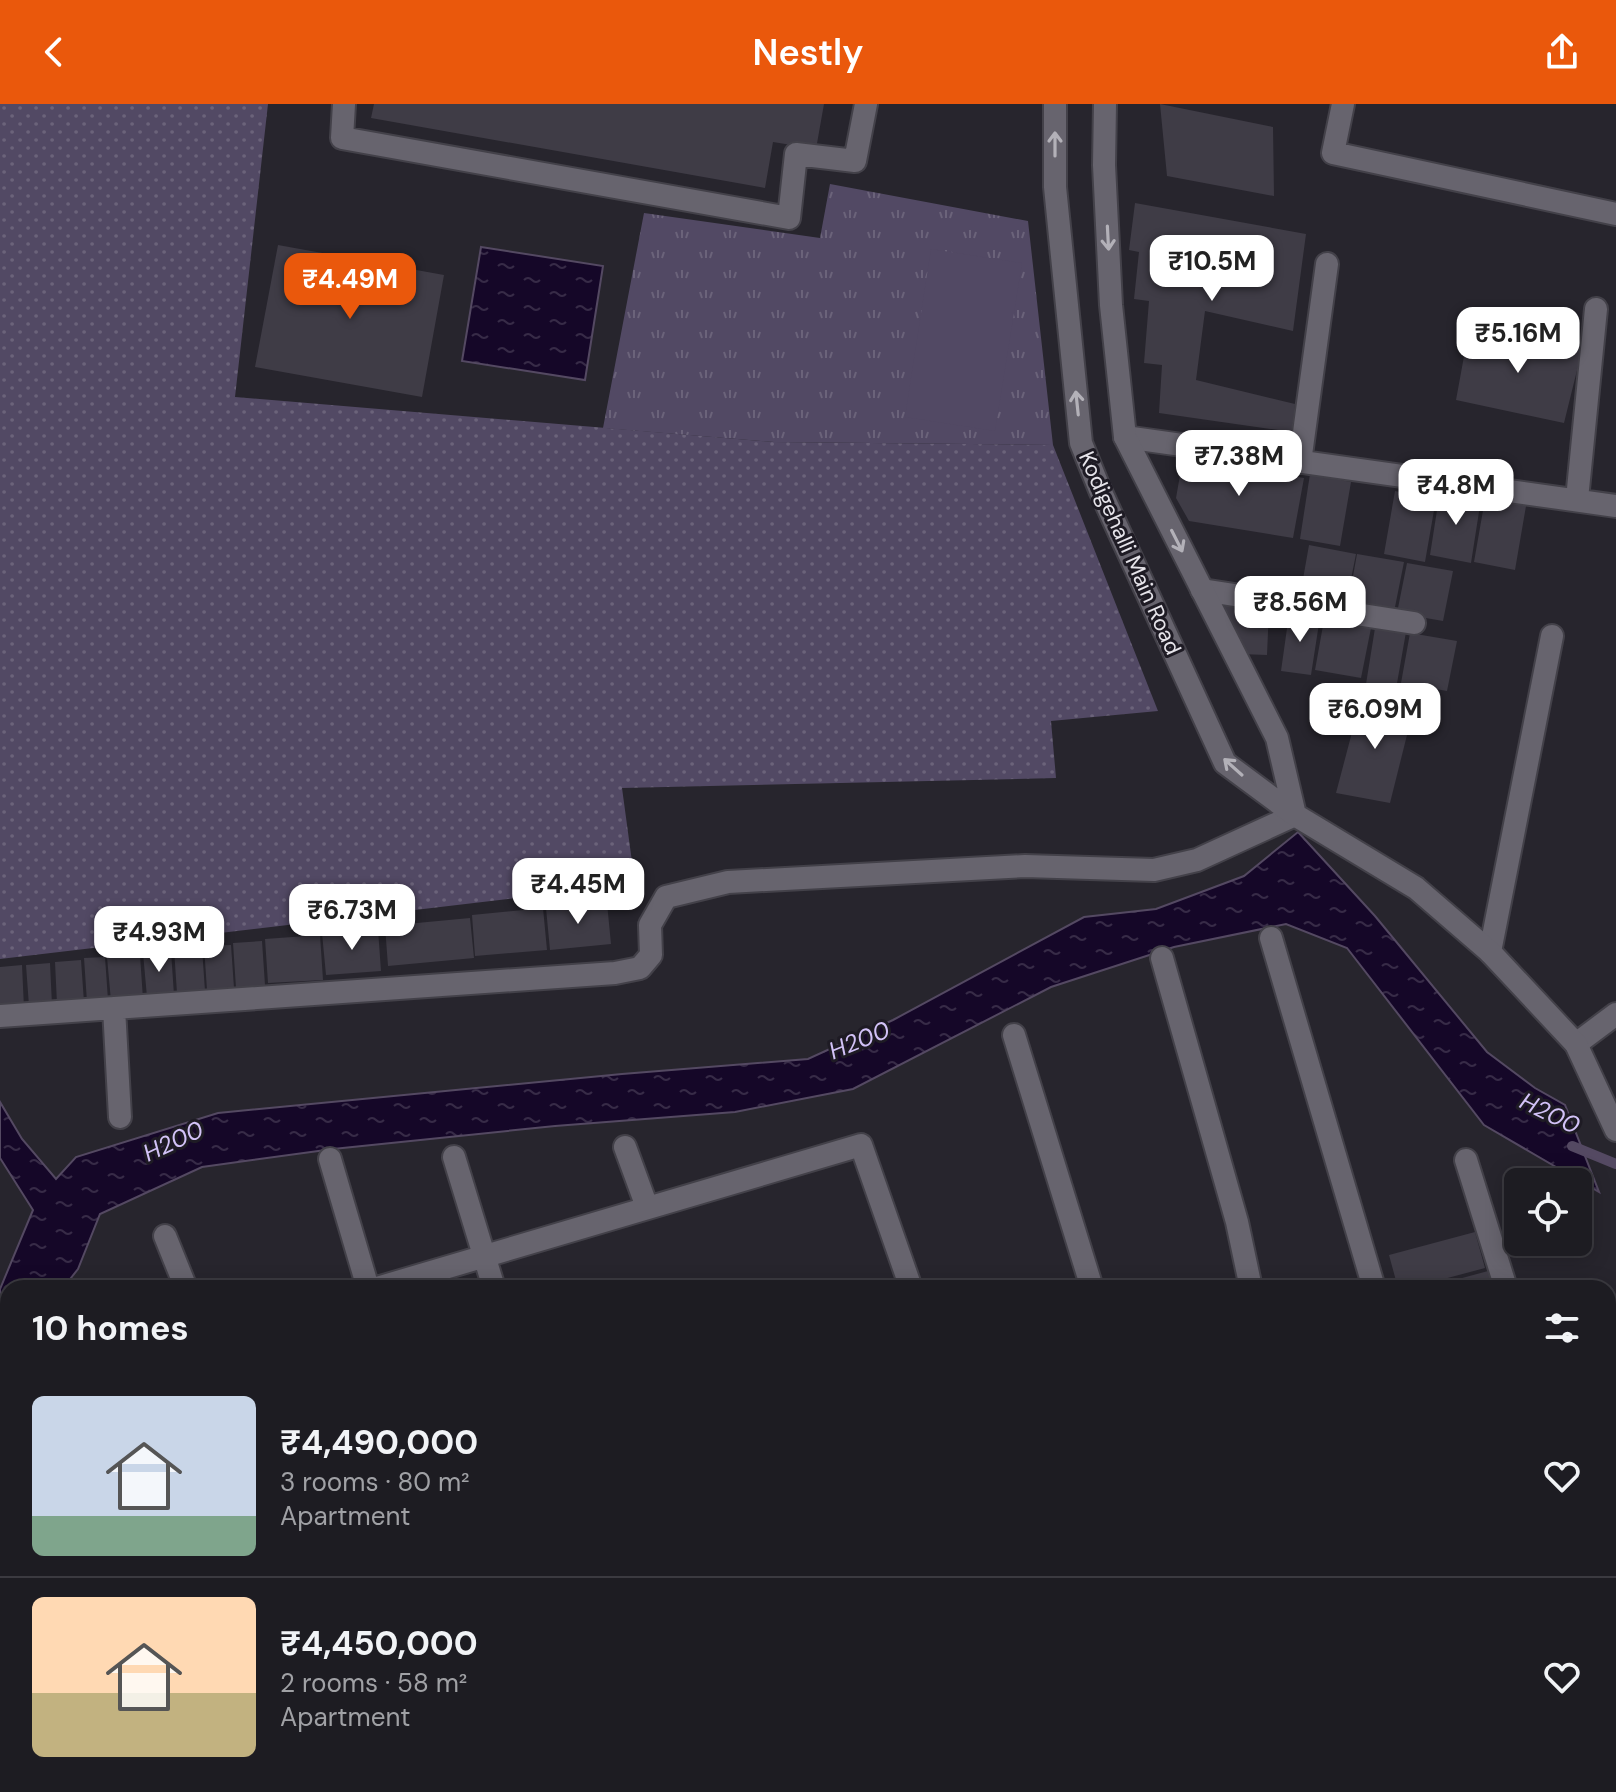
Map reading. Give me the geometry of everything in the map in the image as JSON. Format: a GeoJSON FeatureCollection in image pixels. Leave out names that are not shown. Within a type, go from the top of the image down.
{"type":"FeatureCollection","features":[{"type":"Feature","properties":{"kind":"street"},"geometry":{"type":"LineString","coordinates":[[344,104],[342,138],[789,218],[796,154],[855,161],[866,104]]}},
{"type":"Feature","properties":{"kind":"street","name":"Kodigehalli Main Road"},"geometry":{"type":"LineString","coordinates":[[1055,104],[1055,187],[1081,443],[1225,763],[1295,815],[1416,888],[1490,952],[1576,1044],[1616,1130]]}},
{"type":"Feature","properties":{"kind":"street","name":"Kodigehalli Main Road"},"geometry":{"type":"LineString","coordinates":[[1105,104],[1104,165],[1111,305],[1125,437],[1277,738],[1295,815]]}},
{"type":"Feature","properties":{"kind":"street"},"geometry":{"type":"LineString","coordinates":[[1343,104],[1333,153],[1616,214]]}},
{"type":"Feature","properties":{"kind":"street"},"geometry":{"type":"LineString","coordinates":[[1300,462],[1327,264]]}},
{"type":"Feature","properties":{"kind":"street"},"geometry":{"type":"LineString","coordinates":[[1577,499],[1596,309]]}},
{"type":"Feature","properties":{"kind":"street"},"geometry":{"type":"LineString","coordinates":[[1125,437],[1616,506]]}},
{"type":"Feature","properties":{"kind":"street"},"geometry":{"type":"LineString","coordinates":[[1202,590],[1414,623]]}},
{"type":"Feature","properties":{"kind":"street"},"geometry":{"type":"LineString","coordinates":[[1490,952],[1552,636]]}},
{"type":"Feature","properties":{"kind":"street"},"geometry":{"type":"LineString","coordinates":[[0,1016],[615,973],[640,968],[651,955],[650,925],[666,897],[728,882],[1025,866],[1154,870],[1197,860],[1295,815]]}},
{"type":"Feature","properties":{"kind":"street"},"geometry":{"type":"LineString","coordinates":[[1271,938],[1372,1280]]}},
{"type":"Feature","properties":{"kind":"street"},"geometry":{"type":"LineString","coordinates":[[1162,958],[1237,1222],[1249,1280]]}},
{"type":"Feature","properties":{"kind":"street"},"geometry":{"type":"LineString","coordinates":[[114,1008],[120,1117]]}},
{"type":"Feature","properties":{"kind":"street"},"geometry":{"type":"LineString","coordinates":[[1576,1044],[1616,1014]]}},
{"type":"Feature","properties":{"kind":"street"},"geometry":{"type":"LineString","coordinates":[[1014,1035],[1090,1280]]}},
{"type":"Feature","properties":{"kind":"street"},"geometry":{"type":"LineString","coordinates":[[403,1280],[861,1145],[908,1280]]}},
{"type":"Feature","properties":{"kind":"street"},"geometry":{"type":"LineString","coordinates":[[625,1147],[647,1207]]}},
{"type":"Feature","properties":{"kind":"street"},"geometry":{"type":"LineString","coordinates":[[454,1157],[492,1280]]}},
{"type":"Feature","properties":{"kind":"street"},"geometry":{"type":"LineString","coordinates":[[330,1159],[366,1280]]}},
{"type":"Feature","properties":{"kind":"street"},"geometry":{"type":"LineString","coordinates":[[1466,1160],[1504,1280]]}},
{"type":"Feature","properties":{"kind":"street"},"geometry":{"type":"LineString","coordinates":[[165,1236],[183,1280]]}},
{"type":"Feature","properties":{"kind":"green space"},"geometry":{"type":"Polygon","coordinates":[[[0,104],[268,104],[235,397],[774,442],[1053,445],[1158,711],[1051,721],[1056,778],[622,788],[635,884],[0,959],[0,104]]]}},
{"type":"Feature","properties":{"kind":"green space"},"geometry":{"type":"Polygon","coordinates":[[[830,184],[1028,221],[1053,445],[774,442],[603,428],[644,213],[820,238],[830,184]]]}},
{"type":"Feature","properties":{"kind":"green space"},"geometry":{"type":"Polygon","coordinates":[[[931,249],[1022,263],[995,431],[905,417],[931,249]]]}},
{"type":"Feature","properties":{"kind":"water"},"geometry":{"type":"Polygon","coordinates":[[[481,247],[603,266],[585,380],[462,361],[481,247]]]}},
{"type":"Feature","properties":{"kind":"water"},"geometry":{"type":"Polygon","coordinates":[[[1298,832],[1375,916],[1487,1052],[1535,1088],[1565,1105],[1590,1168],[1558,1168],[1484,1125],[1347,948],[1286,924],[1174,947],[1051,987],[853,1089],[735,1112],[555,1126],[333,1149],[202,1167],[100,1214],[78,1269],[69,1280],[4,1280],[33,1210],[0,1158],[0,1102],[22,1139],[56,1179],[76,1157],[218,1113],[808,1059],[893,1020],[1084,917],[1156,909],[1244,876],[1298,832]]]}},
{"type":"Feature","properties":{"kind":"water"},"geometry":{"type":"Polygon","coordinates":[[[1592,1174],[1599,1192],[1592,1188],[1592,1174]]]}},
{"type":"Feature","properties":{"kind":"building"},"geometry":{"type":"Polygon","coordinates":[[[374,104],[824,104],[816,149],[773,142],[765,188],[371,118],[374,104]]]}},
{"type":"Feature","properties":{"kind":"building"},"geometry":{"type":"Polygon","coordinates":[[[1160,104],[1273,127],[1274,196],[1167,176],[1160,104]]]}},
{"type":"Feature","properties":{"kind":"building"},"geometry":{"type":"Polygon","coordinates":[[[1135,203],[1306,234],[1293,331],[1205,311],[1196,380],[1295,404],[1292,432],[1159,413],[1162,365],[1144,363],[1149,301],[1134,299],[1139,252],[1129,250],[1135,203]]]}},
{"type":"Feature","properties":{"kind":"building"},"geometry":{"type":"Polygon","coordinates":[[[278,245],[444,275],[422,397],[255,367],[278,245]]]}},
{"type":"Feature","properties":{"kind":"building"},"geometry":{"type":"Polygon","coordinates":[[[1469,329],[1582,350],[1564,423],[1456,400],[1469,329]]]}},
{"type":"Feature","properties":{"kind":"building"},"geometry":{"type":"Polygon","coordinates":[[[1183,458],[1304,478],[1293,538],[1189,521],[1176,498],[1183,458]]]}},
{"type":"Feature","properties":{"kind":"building"},"geometry":{"type":"Polygon","coordinates":[[[1310,474],[1351,482],[1340,546],[1300,539],[1310,474]]]}},
{"type":"Feature","properties":{"kind":"building"},"geometry":{"type":"Polygon","coordinates":[[[1395,491],[1436,499],[1425,562],[1384,554],[1395,491]]]}},
{"type":"Feature","properties":{"kind":"building"},"geometry":{"type":"Polygon","coordinates":[[[1440,491],[1481,499],[1471,563],[1430,555],[1440,491]]]}},
{"type":"Feature","properties":{"kind":"building"},"geometry":{"type":"Polygon","coordinates":[[[1485,499],[1526,506],[1515,570],[1474,562],[1485,499]]]}},
{"type":"Feature","properties":{"kind":"building"},"geometry":{"type":"Polygon","coordinates":[[[1309,545],[1356,554],[1346,604],[1300,596],[1309,545]]]}},
{"type":"Feature","properties":{"kind":"building"},"geometry":{"type":"Polygon","coordinates":[[[1357,554],[1404,562],[1394,612],[1348,604],[1357,554]]]}},
{"type":"Feature","properties":{"kind":"building"},"geometry":{"type":"Polygon","coordinates":[[[1407,563],[1453,571],[1443,621],[1397,613],[1407,563]]]}},
{"type":"Feature","properties":{"kind":"building"},"geometry":{"type":"Polygon","coordinates":[[[1217,600],[1269,609],[1267,655],[1240,654],[1217,600]]]}},
{"type":"Feature","properties":{"kind":"building"},"geometry":{"type":"Polygon","coordinates":[[[1289,614],[1320,617],[1311,675],[1281,671],[1289,614]]]}},
{"type":"Feature","properties":{"kind":"building"},"geometry":{"type":"Polygon","coordinates":[[[1324,620],[1371,628],[1361,678],[1315,670],[1324,620]]]}},
{"type":"Feature","properties":{"kind":"building"},"geometry":{"type":"Polygon","coordinates":[[[1375,628],[1406,632],[1396,689],[1366,684],[1375,628]]]}},
{"type":"Feature","properties":{"kind":"building"},"geometry":{"type":"Polygon","coordinates":[[[1410,633],[1457,641],[1447,691],[1401,683],[1410,633]]]}},
{"type":"Feature","properties":{"kind":"building"},"geometry":{"type":"Polygon","coordinates":[[[1360,702],[1414,707],[1390,803],[1336,793],[1360,702]]]}},
{"type":"Feature","properties":{"kind":"building"},"geometry":{"type":"Polygon","coordinates":[[[607,903],[611,944],[550,950],[546,908],[607,903]]]}},
{"type":"Feature","properties":{"kind":"building"},"geometry":{"type":"Polygon","coordinates":[[[543,908],[547,950],[475,956],[472,915],[543,908]]]}},
{"type":"Feature","properties":{"kind":"building"},"geometry":{"type":"Polygon","coordinates":[[[470,918],[474,958],[388,966],[385,926],[470,918]]]}},
{"type":"Feature","properties":{"kind":"building"},"geometry":{"type":"Polygon","coordinates":[[[378,929],[381,971],[326,975],[322,933],[378,929]]]}},
{"type":"Feature","properties":{"kind":"building"},"geometry":{"type":"Polygon","coordinates":[[[320,935],[323,980],[268,983],[265,939],[320,935]]]}},
{"type":"Feature","properties":{"kind":"building"},"geometry":{"type":"Polygon","coordinates":[[[262,941],[265,985],[236,988],[233,943],[262,941]]]}},
{"type":"Feature","properties":{"kind":"building"},"geometry":{"type":"Polygon","coordinates":[[[231,945],[234,988],[207,990],[204,946],[231,945]]]}},
{"type":"Feature","properties":{"kind":"building"},"geometry":{"type":"Polygon","coordinates":[[[202,948],[205,991],[177,993],[174,949],[202,948]]]}},
{"type":"Feature","properties":{"kind":"building"},"geometry":{"type":"Polygon","coordinates":[[[171,951],[174,995],[147,997],[143,953],[171,951]]]}},
{"type":"Feature","properties":{"kind":"building"},"geometry":{"type":"Polygon","coordinates":[[[140,955],[143,999],[111,1001],[107,957],[140,955]]]}},
{"type":"Feature","properties":{"kind":"building"},"geometry":{"type":"Polygon","coordinates":[[[105,957],[108,1000],[87,1002],[84,958],[105,957]]]}},
{"type":"Feature","properties":{"kind":"building"},"geometry":{"type":"Polygon","coordinates":[[[81,960],[84,1002],[57,1004],[55,962],[81,960]]]}},
{"type":"Feature","properties":{"kind":"building"},"geometry":{"type":"Polygon","coordinates":[[[50,963],[52,1005],[29,1006],[26,965],[50,963]]]}},
{"type":"Feature","properties":{"kind":"building"},"geometry":{"type":"Polygon","coordinates":[[[22,965],[24,1008],[0,1010],[0,967],[22,965]]]}},
{"type":"Feature","properties":{"kind":"building"},"geometry":{"type":"Polygon","coordinates":[[[1475,1232],[1485,1268],[1440,1280],[1396,1280],[1389,1255],[1475,1232]]]}},
{"type":"Feature","properties":{"kind":"building"},"geometry":{"type":"Polygon","coordinates":[[[1488,1271],[1491,1280],[1455,1280],[1488,1271]]]}},
{"type":"Feature","properties":{"kind":"waterway","name":"H200"},"geometry":{"type":"LineString","coordinates":[[1572,1146],[1616,1164]]}}]}
